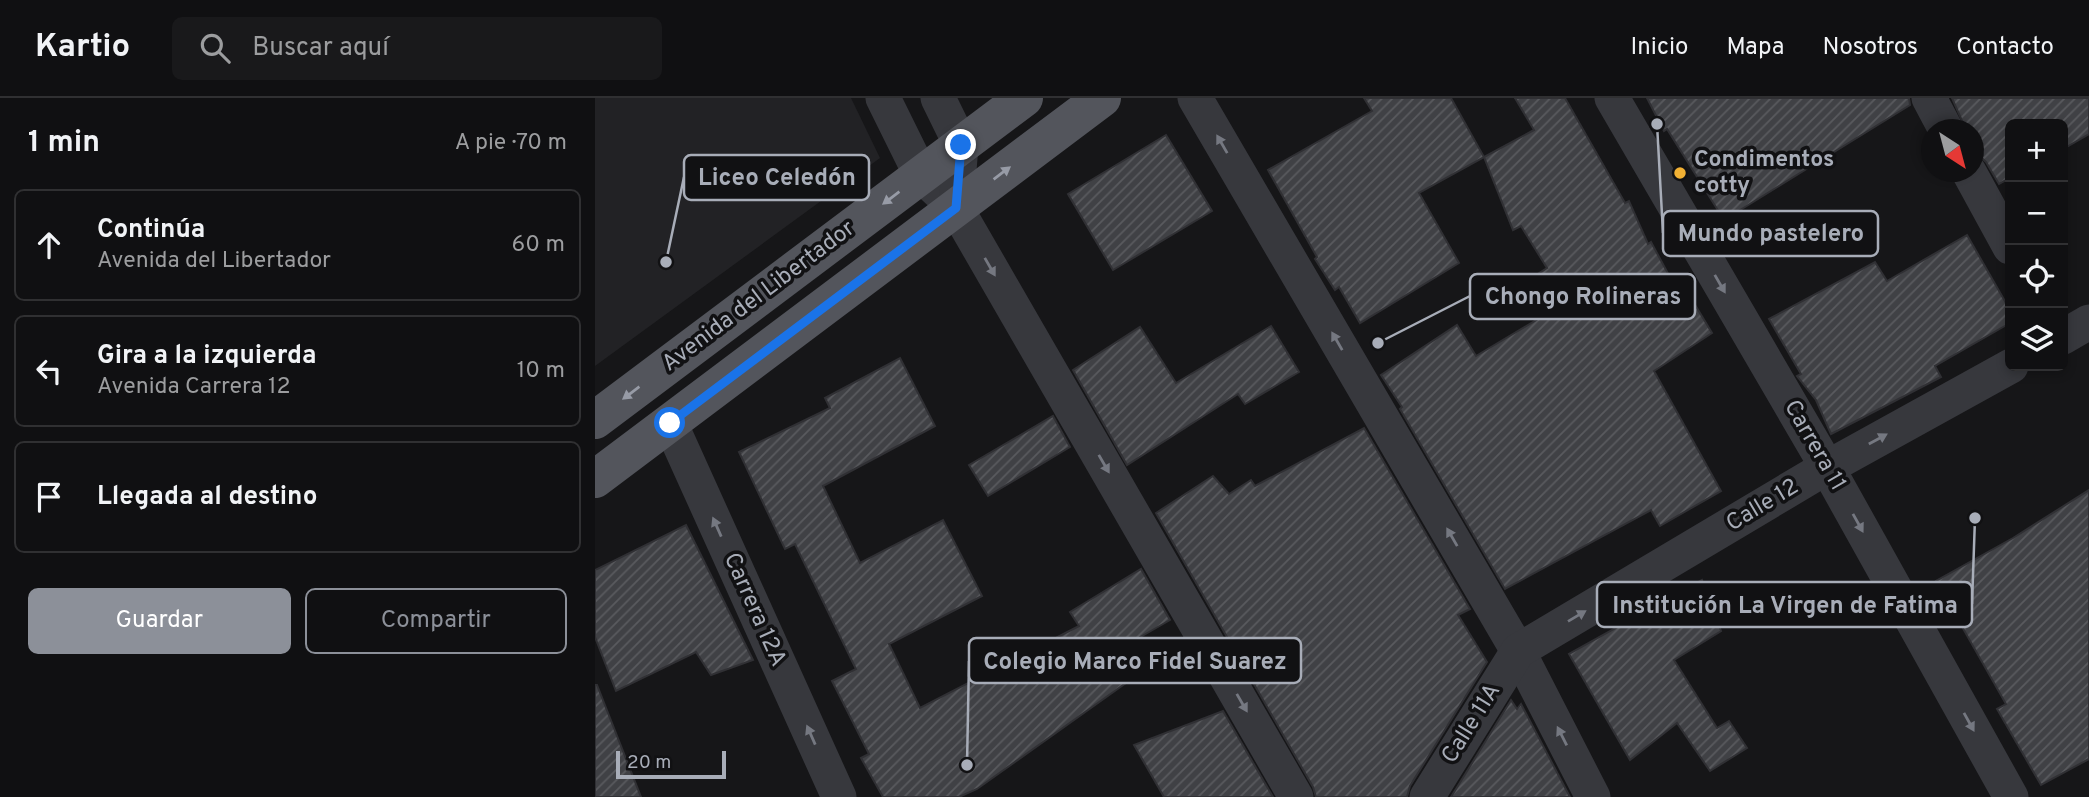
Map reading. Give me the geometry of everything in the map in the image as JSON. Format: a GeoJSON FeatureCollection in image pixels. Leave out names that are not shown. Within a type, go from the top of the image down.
{"type":"FeatureCollection","features":[{"type":"Feature","properties":{"kind":"main road","name":"Avenida del Libertador"},"geometry":{"type":"LineString","coordinates":[[595,420],[1024,98]]}},
{"type":"Feature","properties":{"kind":"main road","name":"Avenida del Libertador"},"geometry":{"type":"LineString","coordinates":[[595,479],[1102,98]]}},
{"type":"Feature","properties":{"kind":"street"},"geometry":{"type":"LineString","coordinates":[[883,98],[921,175],[956,208],[1296,797]]}},
{"type":"Feature","properties":{"kind":"street"},"geometry":{"type":"LineString","coordinates":[[938,98],[961,145],[956,208]]}},
{"type":"Feature","properties":{"kind":"street"},"geometry":{"type":"LineString","coordinates":[[1195,98],[1518,651],[1593,797]]}},
{"type":"Feature","properties":{"kind":"street","name":"Carrera 11"},"geometry":{"type":"LineString","coordinates":[[1612,98],[1827,467],[2011,797]]}},
{"type":"Feature","properties":{"kind":"street"},"geometry":{"type":"LineString","coordinates":[[1929,98],[1940,119]]}},
{"type":"Feature","properties":{"kind":"street"},"geometry":{"type":"LineString","coordinates":[[1974,182],[2009,245]]}},
{"type":"Feature","properties":{"kind":"street"},"geometry":{"type":"LineString","coordinates":[[2068,334],[2089,322]]}},
{"type":"Feature","properties":{"kind":"street","name":"Calle 12"},"geometry":{"type":"LineString","coordinates":[[1518,651],[1827,467],[2005,369]]}},
{"type":"Feature","properties":{"kind":"street","name":"Carrera 12A"},"geometry":{"type":"LineString","coordinates":[[670,423],[839,797]]}},
{"type":"Feature","properties":{"kind":"street","name":"Calle 11A"},"geometry":{"type":"LineString","coordinates":[[1427,797],[1518,651]]}},
{"type":"Feature","properties":{"kind":"shaded area"},"geometry":{"type":"Polygon","coordinates":[[[595,98],[851,98],[880,158],[595,366],[595,98]]]}},
{"type":"Feature","properties":{"kind":"building"},"geometry":{"type":"Polygon","coordinates":[[[1364,98],[1451,98],[1484,157],[1419,193],[1459,263],[1360,323],[1339,287],[1335,290],[1315,259],[1317,257],[1268,170],[1372,111],[1364,98]]]}},
{"type":"Feature","properties":{"kind":"building"},"geometry":{"type":"Polygon","coordinates":[[[1515,98],[1565,98],[1625,203],[1629,201],[1648,244],[1651,242],[1686,307],[1694,303],[1712,333],[1654,371],[1721,491],[1660,526],[1651,510],[1505,589],[1400,409],[1402,407],[1381,375],[1457,325],[1476,356],[1543,316],[1525,282],[1547,268],[1521,226],[1513,230],[1484,157],[1534,130],[1515,98]]]}},
{"type":"Feature","properties":{"kind":"building"},"geometry":{"type":"Polygon","coordinates":[[[1647,98],[1909,98],[1910,105],[1724,220],[1667,129],[1664,131],[1647,98]]]}},
{"type":"Feature","properties":{"kind":"building"},"geometry":{"type":"Polygon","coordinates":[[[1952,98],[2089,98],[2089,134],[2068,146],[2068,119],[2005,119],[2005,181],[1999,184],[1984,160],[1984,119],[1961,119],[1952,98]]]}},
{"type":"Feature","properties":{"kind":"building"},"geometry":{"type":"Polygon","coordinates":[[[1166,135],[1212,211],[1113,270],[1068,194],[1166,135]]]}},
{"type":"Feature","properties":{"kind":"building"},"geometry":{"type":"Polygon","coordinates":[[[1967,235],[2005,301],[2005,326],[1935,366],[1941,377],[1831,434],[1816,400],[1797,376],[1801,374],[1769,319],[1875,262],[1887,281],[1967,235]]]}},
{"type":"Feature","properties":{"kind":"building"},"geometry":{"type":"Polygon","coordinates":[[[1271,326],[1299,372],[1245,404],[1238,394],[1127,465],[1073,370],[1140,327],[1176,383],[1271,326]]]}},
{"type":"Feature","properties":{"kind":"building"},"geometry":{"type":"Polygon","coordinates":[[[900,358],[935,426],[823,486],[860,563],[943,520],[982,596],[889,644],[920,708],[1079,626],[1070,612],[1141,569],[1170,620],[1123,647],[1140,673],[977,789],[959,797],[883,797],[861,758],[869,754],[832,681],[856,669],[795,544],[785,549],[739,452],[830,408],[825,398],[900,358]]]}},
{"type":"Feature","properties":{"kind":"building"},"geometry":{"type":"Polygon","coordinates":[[[1053,416],[1070,447],[988,496],[969,465],[1053,416]]]}},
{"type":"Feature","properties":{"kind":"building"},"geometry":{"type":"Polygon","coordinates":[[[1364,428],[1470,609],[1458,615],[1487,662],[1410,786],[1407,797],[1316,797],[1313,787],[1156,513],[1213,476],[1229,494],[1251,480],[1255,486],[1364,428]]]}},
{"type":"Feature","properties":{"kind":"building"},"geometry":{"type":"Polygon","coordinates":[[[2089,490],[2089,759],[2041,785],[1997,709],[2006,704],[1936,581],[2013,538],[2089,490]]]}},
{"type":"Feature","properties":{"kind":"building"},"geometry":{"type":"Polygon","coordinates":[[[686,525],[753,660],[711,675],[696,652],[616,691],[595,637],[595,570],[686,525]]]}},
{"type":"Feature","properties":{"kind":"building"},"geometry":{"type":"Polygon","coordinates":[[[1702,580],[1721,631],[1674,660],[1717,728],[1729,721],[1747,748],[1710,771],[1677,723],[1630,760],[1569,654],[1702,580]]]}},
{"type":"Feature","properties":{"kind":"building"},"geometry":{"type":"Polygon","coordinates":[[[597,685],[641,797],[595,797],[597,685]]]}},
{"type":"Feature","properties":{"kind":"building"},"geometry":{"type":"Polygon","coordinates":[[[1511,700],[1517,709],[1521,704],[1570,797],[1451,797],[1511,700]]]}},
{"type":"Feature","properties":{"kind":"building"},"geometry":{"type":"Polygon","coordinates":[[[1223,711],[1273,797],[1164,797],[1134,745],[1223,711]]]}},
{"type":"Feature","properties":{"kind":"place","name":"Mundo pastelero"},"geometry":{"type":"Point","coordinates":[1657,124]}},
{"type":"Feature","properties":{"kind":"place","name":"Condimentos cotty"},"geometry":{"type":"Point","coordinates":[1680,173]}},
{"type":"Feature","properties":{"kind":"place","name":"Liceo Celedón"},"geometry":{"type":"Point","coordinates":[666,262]}},
{"type":"Feature","properties":{"kind":"place","name":"Chongo Rolineras"},"geometry":{"type":"Point","coordinates":[1378,343]}},
{"type":"Feature","properties":{"kind":"place","name":"Institución La Virgen de Fatima"},"geometry":{"type":"Point","coordinates":[1975,518]}},
{"type":"Feature","properties":{"kind":"place","name":"Colegio Marco Fidel Suarez"},"geometry":{"type":"Point","coordinates":[967,765]}},
{"type":"Feature","properties":{"kind":"route"},"geometry":{"type":"LineString","coordinates":[[670,423],[956,208],[961,145]]}}]}
